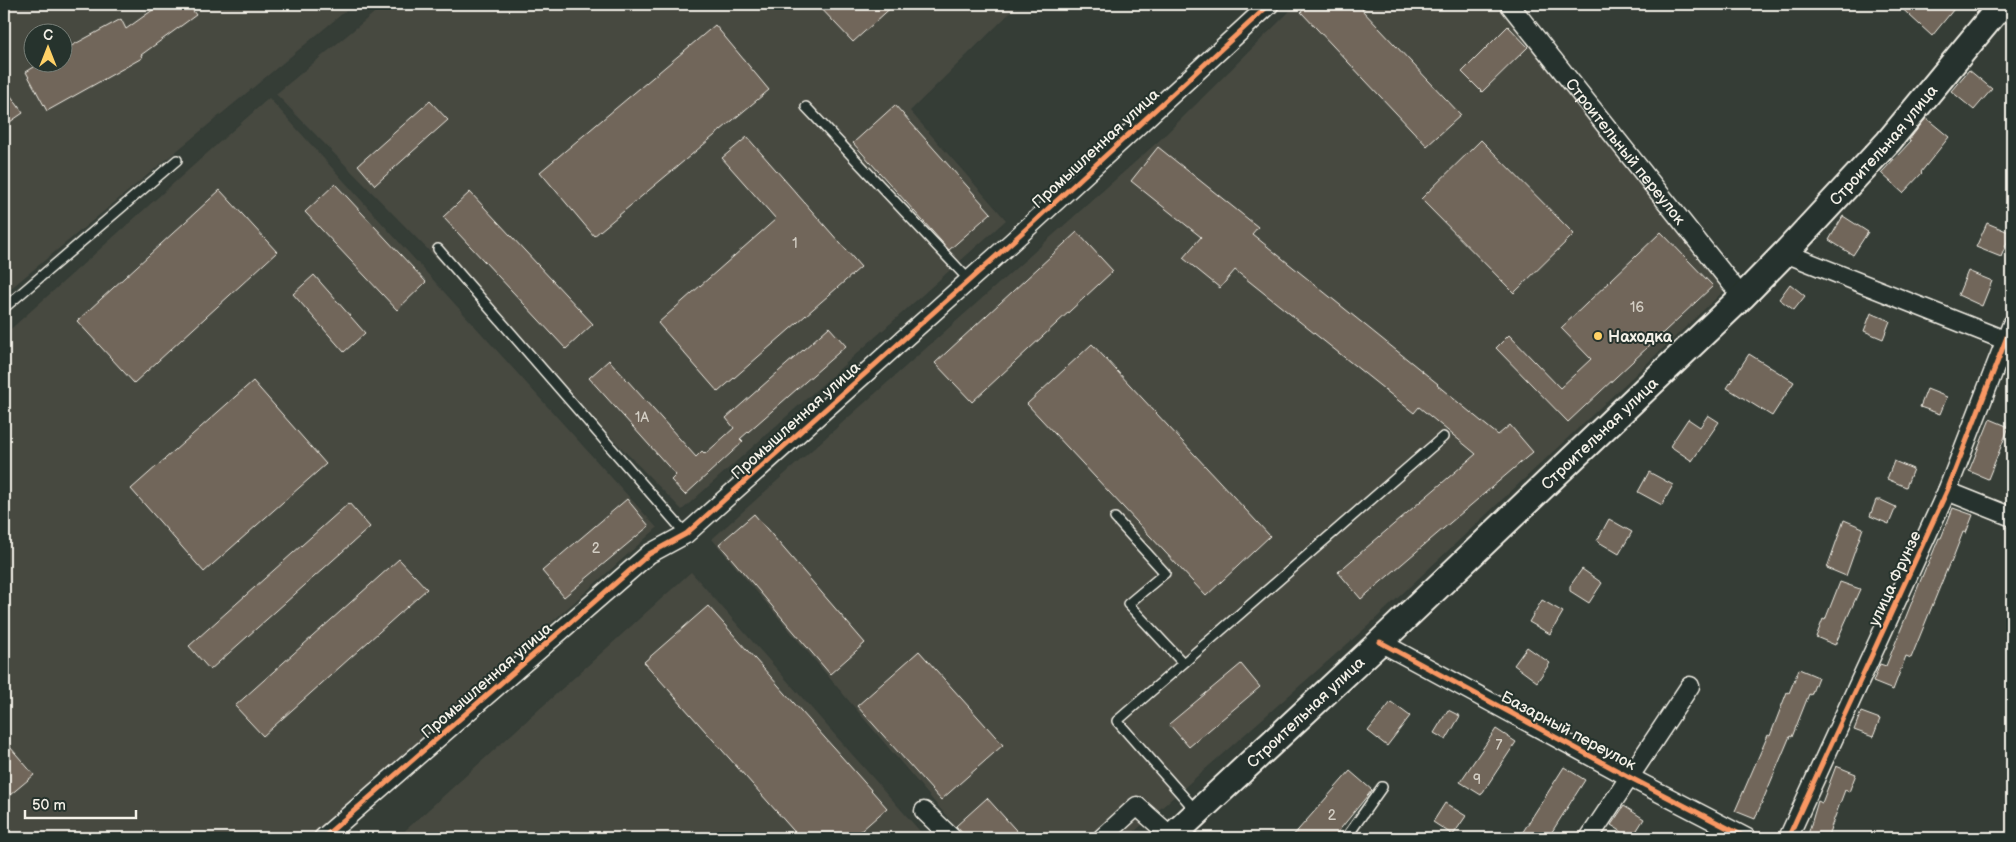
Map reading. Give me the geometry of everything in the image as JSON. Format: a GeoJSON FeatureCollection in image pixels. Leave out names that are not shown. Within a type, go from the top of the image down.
{"type":"FeatureCollection","features":[{"type":"Feature","properties":{"kind":"main road","name":"Строительная улица"},"geometry":{"type":"LineString","coordinates":[[1171,838],[1742,297],[1888,142],[2002,4]]}},
{"type":"Feature","properties":{"kind":"street","name":"Промышленная улица"},"geometry":{"type":"LineString","coordinates":[[323,838],[649,554],[686,534],[1270,4]]}},
{"type":"Feature","properties":{"kind":"street","name":"Строительный переулок"},"geometry":{"type":"LineString","coordinates":[[1509,4],[1742,297]]}},
{"type":"Feature","properties":{"kind":"street"},"geometry":{"type":"LineString","coordinates":[[1785,253],[2010,336]]}},
{"type":"Feature","properties":{"kind":"street","name":"улица Фрунзе"},"geometry":{"type":"LineString","coordinates":[[1788,838],[1947,491],[2010,336]]}},
{"type":"Feature","properties":{"kind":"street"},"geometry":{"type":"LineString","coordinates":[[1947,491],[2012,516]]}},
{"type":"Feature","properties":{"kind":"street","name":"Базарный переулок"},"geometry":{"type":"LineString","coordinates":[[1380,642],[1747,838]]}},
{"type":"Feature","properties":{"kind":"street"},"geometry":{"type":"LineString","coordinates":[[1589,838],[1690,686]]}},
{"type":"Feature","properties":{"kind":"street"},"geometry":{"type":"LineString","coordinates":[[1102,838],[1137,806],[1171,838]]}},
{"type":"Feature","properties":{"kind":"street"},"geometry":{"type":"LineString","coordinates":[[924,811],[952,838]]}},
{"type":"Feature","properties":{"kind":"lane"},"geometry":{"type":"LineString","coordinates":[[806,106],[968,280]]}},
{"type":"Feature","properties":{"kind":"lane"},"geometry":{"type":"LineString","coordinates":[[4,308],[177,160]]}},
{"type":"Feature","properties":{"kind":"lane"},"geometry":{"type":"LineString","coordinates":[[438,249],[686,534]]}},
{"type":"Feature","properties":{"kind":"lane"},"geometry":{"type":"LineString","coordinates":[[1197,812],[1118,721],[1443,437]]}},
{"type":"Feature","properties":{"kind":"lane"},"geometry":{"type":"LineString","coordinates":[[1115,518],[1166,573],[1128,604],[1184,663]]}},
{"type":"Feature","properties":{"kind":"lane"},"geometry":{"type":"LineString","coordinates":[[1346,838],[1382,788]]}},
{"type":"Feature","properties":{"kind":"shaded area"},"geometry":{"type":"Polygon","coordinates":[[[15,4],[354,4],[4,294],[4,10],[15,4]]]}},
{"type":"Feature","properties":{"kind":"shaded area"},"geometry":{"type":"Polygon","coordinates":[[[385,4],[1019,4],[910,111],[1006,220],[682,510],[276,94],[385,4]]]}},
{"type":"Feature","properties":{"kind":"shaded area"},"geometry":{"type":"Polygon","coordinates":[[[1297,4],[1497,4],[1729,286],[1370,624],[1127,838],[965,838],[712,539],[1161,139],[1297,4]]]}},
{"type":"Feature","properties":{"kind":"shaded area"},"geometry":{"type":"Polygon","coordinates":[[[269,98],[657,528],[311,838],[4,838],[4,335],[269,98]]]}},
{"type":"Feature","properties":{"kind":"shaded area"},"geometry":{"type":"Polygon","coordinates":[[[691,572],[926,838],[397,838],[691,572]]]}},
{"type":"Feature","properties":{"kind":"building"},"geometry":{"type":"Polygon","coordinates":[[[161,4],[188,4],[196,15],[141,55],[142,58],[47,111],[26,72],[72,72],[72,46],[121,19],[126,29],[161,4]]]}},
{"type":"Feature","properties":{"kind":"building"},"geometry":{"type":"Polygon","coordinates":[[[817,4],[895,4],[853,42],[817,4]]]}},
{"type":"Feature","properties":{"kind":"building"},"geometry":{"type":"Polygon","coordinates":[[[1310,4],[1369,4],[1362,10],[1461,115],[1427,146],[1301,12],[1310,4]]]}},
{"type":"Feature","properties":{"kind":"building"},"geometry":{"type":"Polygon","coordinates":[[[1897,4],[1958,4],[1932,36],[1897,4]]]}},
{"type":"Feature","properties":{"kind":"building"},"geometry":{"type":"Polygon","coordinates":[[[715,25],[769,90],[594,236],[540,172],[715,25]]]}},
{"type":"Feature","properties":{"kind":"building"},"geometry":{"type":"Polygon","coordinates":[[[1508,26],[1528,47],[1482,92],[1462,72],[1508,26]]]}},
{"type":"Feature","properties":{"kind":"building"},"geometry":{"type":"Polygon","coordinates":[[[1969,70],[1992,89],[1974,110],[1951,91],[1969,70]]]}},
{"type":"Feature","properties":{"kind":"building"},"geometry":{"type":"Polygon","coordinates":[[[4,86],[23,113],[4,126],[4,86]]]}},
{"type":"Feature","properties":{"kind":"building"},"geometry":{"type":"Polygon","coordinates":[[[430,101],[448,120],[375,185],[358,165],[430,101]]]}},
{"type":"Feature","properties":{"kind":"building"},"geometry":{"type":"Polygon","coordinates":[[[895,105],[991,213],[949,250],[853,143],[895,105]]]}},
{"type":"Feature","properties":{"kind":"building"},"geometry":{"type":"Polygon","coordinates":[[[1926,118],[1949,137],[1922,173],[1903,193],[1881,173],[1911,141],[1909,140],[1926,118]]]}},
{"type":"Feature","properties":{"kind":"building"},"geometry":{"type":"Polygon","coordinates":[[[747,137],[861,267],[718,392],[658,323],[776,219],[722,158],[747,137]]]}},
{"type":"Feature","properties":{"kind":"building"},"geometry":{"type":"Polygon","coordinates":[[[1481,140],[1574,234],[1514,293],[1421,199],[1481,140]]]}},
{"type":"Feature","properties":{"kind":"building"},"geometry":{"type":"Polygon","coordinates":[[[1158,147],[1258,227],[1252,234],[1438,384],[1498,435],[1510,425],[1533,452],[1361,599],[1338,572],[1476,454],[1419,407],[1414,413],[1235,270],[1220,288],[1183,258],[1201,237],[1131,181],[1158,147]]]}},
{"type":"Feature","properties":{"kind":"building"},"geometry":{"type":"Polygon","coordinates":[[[335,184],[426,282],[397,310],[305,212],[335,184]]]}},
{"type":"Feature","properties":{"kind":"building"},"geometry":{"type":"Polygon","coordinates":[[[220,190],[277,252],[134,383],[77,321],[220,190]]]}},
{"type":"Feature","properties":{"kind":"building"},"geometry":{"type":"Polygon","coordinates":[[[470,192],[593,324],[566,349],[443,217],[470,192]]]}},
{"type":"Feature","properties":{"kind":"building"},"geometry":{"type":"Polygon","coordinates":[[[1843,216],[1868,232],[1853,255],[1829,240],[1843,216]]]}},
{"type":"Feature","properties":{"kind":"building"},"geometry":{"type":"Polygon","coordinates":[[[1987,223],[2011,233],[2001,257],[1976,247],[1987,223]]]}},
{"type":"Feature","properties":{"kind":"building"},"geometry":{"type":"Polygon","coordinates":[[[1077,232],[1113,271],[972,402],[935,363],[1077,232]]]}},
{"type":"Feature","properties":{"kind":"building"},"geometry":{"type":"Polygon","coordinates":[[[1661,232],[1713,286],[1568,422],[1496,348],[1509,335],[1560,388],[1591,359],[1561,328],[1661,232]]]}},
{"type":"Feature","properties":{"kind":"building"},"geometry":{"type":"Polygon","coordinates":[[[1968,271],[1992,281],[1982,306],[1958,295],[1968,271]]]}},
{"type":"Feature","properties":{"kind":"building"},"geometry":{"type":"Polygon","coordinates":[[[314,275],[365,333],[344,352],[293,294],[314,275]]]}},
{"type":"Feature","properties":{"kind":"building"},"geometry":{"type":"Polygon","coordinates":[[[1790,284],[1805,296],[1794,310],[1779,299],[1790,284]]]}},
{"type":"Feature","properties":{"kind":"building"},"geometry":{"type":"Polygon","coordinates":[[[1871,313],[1890,321],[1883,339],[1864,331],[1871,313]]]}},
{"type":"Feature","properties":{"kind":"building"},"geometry":{"type":"Polygon","coordinates":[[[829,327],[846,346],[740,439],[743,442],[685,495],[671,480],[676,475],[589,378],[609,360],[696,457],[702,451],[705,454],[734,428],[726,418],[829,327]]]}},
{"type":"Feature","properties":{"kind":"building"},"geometry":{"type":"Polygon","coordinates":[[[1092,344],[1270,536],[1206,596],[1027,404],[1092,344]]]}},
{"type":"Feature","properties":{"kind":"building"},"geometry":{"type":"Polygon","coordinates":[[[1749,354],[1794,382],[1772,416],[1727,388],[1749,354]]]}},
{"type":"Feature","properties":{"kind":"building"},"geometry":{"type":"Polygon","coordinates":[[[253,381],[326,464],[204,572],[131,489],[253,381]]]}},
{"type":"Feature","properties":{"kind":"building"},"geometry":{"type":"Polygon","coordinates":[[[1927,389],[1947,397],[1940,414],[1920,407],[1927,389]]]}},
{"type":"Feature","properties":{"kind":"building"},"geometry":{"type":"Polygon","coordinates":[[[1708,415],[1719,422],[1692,461],[1670,446],[1688,419],[1700,427],[1708,415]]]}},
{"type":"Feature","properties":{"kind":"building"},"geometry":{"type":"Polygon","coordinates":[[[1990,419],[2009,427],[1988,479],[1969,471],[1990,419]]]}},
{"type":"Feature","properties":{"kind":"building"},"geometry":{"type":"Polygon","coordinates":[[[1894,461],[1913,469],[1906,487],[1887,479],[1894,461]]]}},
{"type":"Feature","properties":{"kind":"building"},"geometry":{"type":"Polygon","coordinates":[[[1649,472],[1673,485],[1662,505],[1638,492],[1649,472]]]}},
{"type":"Feature","properties":{"kind":"building"},"geometry":{"type":"Polygon","coordinates":[[[627,499],[649,526],[564,597],[542,571],[627,499]]]}},
{"type":"Feature","properties":{"kind":"building"},"geometry":{"type":"Polygon","coordinates":[[[1876,500],[1881,500],[1896,507],[1889,524],[1870,516],[1876,500]]]}},
{"type":"Feature","properties":{"kind":"building"},"geometry":{"type":"Polygon","coordinates":[[[349,503],[370,527],[210,670],[189,646],[349,503]]]}},
{"type":"Feature","properties":{"kind":"building"},"geometry":{"type":"Polygon","coordinates":[[[1953,508],[1973,515],[1966,533],[1963,532],[1911,658],[1906,656],[1893,690],[1873,682],[1880,664],[1886,666],[1926,567],[1939,538],[1941,538],[1953,508]]]}},
{"type":"Feature","properties":{"kind":"building"},"geometry":{"type":"Polygon","coordinates":[[[754,514],[865,643],[830,674],[719,544],[754,514]]]}},
{"type":"Feature","properties":{"kind":"building"},"geometry":{"type":"Polygon","coordinates":[[[1609,519],[1632,532],[1619,554],[1597,541],[1609,519]]]}},
{"type":"Feature","properties":{"kind":"building"},"geometry":{"type":"Polygon","coordinates":[[[1844,520],[1863,528],[1846,576],[1827,568],[1844,520]]]}},
{"type":"Feature","properties":{"kind":"building"},"geometry":{"type":"Polygon","coordinates":[[[399,559],[427,589],[263,736],[235,706],[399,559]]]}},
{"type":"Feature","properties":{"kind":"building"},"geometry":{"type":"Polygon","coordinates":[[[1582,569],[1602,583],[1589,603],[1570,591],[1570,586],[1582,569]]]}},
{"type":"Feature","properties":{"kind":"building"},"geometry":{"type":"Polygon","coordinates":[[[1840,582],[1860,589],[1835,645],[1816,637],[1840,582]]]}},
{"type":"Feature","properties":{"kind":"building"},"geometry":{"type":"Polygon","coordinates":[[[1542,600],[1563,612],[1550,634],[1529,622],[1542,600]]]}},
{"type":"Feature","properties":{"kind":"building"},"geometry":{"type":"Polygon","coordinates":[[[708,606],[887,808],[853,838],[800,838],[644,662],[708,606]]]}},
{"type":"Feature","properties":{"kind":"building"},"geometry":{"type":"Polygon","coordinates":[[[1527,647],[1550,663],[1537,682],[1514,665],[1527,647]]]}},
{"type":"Feature","properties":{"kind":"building"},"geometry":{"type":"Polygon","coordinates":[[[919,651],[1003,745],[941,800],[857,706],[919,651]]]}},
{"type":"Feature","properties":{"kind":"building"},"geometry":{"type":"Polygon","coordinates":[[[1241,664],[1260,687],[1189,747],[1169,724],[1241,664]]]}},
{"type":"Feature","properties":{"kind":"building"},"geometry":{"type":"Polygon","coordinates":[[[1799,669],[1818,677],[1792,737],[1790,736],[1755,819],[1735,811],[1799,669]]]}},
{"type":"Feature","properties":{"kind":"building"},"geometry":{"type":"Polygon","coordinates":[[[1391,702],[1410,716],[1387,746],[1368,731],[1391,702]]]}},
{"type":"Feature","properties":{"kind":"building"},"geometry":{"type":"Polygon","coordinates":[[[1448,710],[1460,716],[1446,740],[1434,733],[1448,710]]]}},
{"type":"Feature","properties":{"kind":"building"},"geometry":{"type":"Polygon","coordinates":[[[1861,712],[1880,719],[1873,737],[1854,730],[1861,712]]]}},
{"type":"Feature","properties":{"kind":"building"},"geometry":{"type":"Polygon","coordinates":[[[1496,729],[1516,742],[1481,795],[1460,782],[1496,729]]]}},
{"type":"Feature","properties":{"kind":"building"},"geometry":{"type":"Polygon","coordinates":[[[4,740],[34,775],[4,800],[4,740]]]}},
{"type":"Feature","properties":{"kind":"building"},"geometry":{"type":"Polygon","coordinates":[[[1836,766],[1856,774],[1849,792],[1845,790],[1827,838],[1807,838],[1818,801],[1822,803],[1836,766]]]}},
{"type":"Feature","properties":{"kind":"building"},"geometry":{"type":"Polygon","coordinates":[[[1564,767],[1585,780],[1548,838],[1519,838],[1564,767]]]}},
{"type":"Feature","properties":{"kind":"building"},"geometry":{"type":"Polygon","coordinates":[[[1350,771],[1372,790],[1333,838],[1291,838],[1350,771]]]}},
{"type":"Feature","properties":{"kind":"building"},"geometry":{"type":"Polygon","coordinates":[[[987,798],[1023,838],[967,838],[956,826],[987,798]]]}},
{"type":"Feature","properties":{"kind":"building"},"geometry":{"type":"Polygon","coordinates":[[[1445,803],[1466,816],[1453,835],[1433,822],[1445,803]]]}},
{"type":"Feature","properties":{"kind":"building"},"geometry":{"type":"Polygon","coordinates":[[[1624,806],[1644,819],[1632,838],[1611,825],[1624,806]]]}},
{"type":"Feature","properties":{"kind":"cycle path"},"geometry":{"type":"LineString","coordinates":[[323,838],[649,554],[686,534],[1013,241],[1270,4]]}},
{"type":"Feature","properties":{"kind":"cycle path"},"geometry":{"type":"LineString","coordinates":[[1788,838],[1947,491],[2012,324]]}},
{"type":"Feature","properties":{"kind":"cycle path"},"geometry":{"type":"LineString","coordinates":[[1380,642],[1629,777],[1747,838]]}},
{"type":"Feature","properties":{"kind":"place","name":"Находка"},"geometry":{"type":"Point","coordinates":[1598,336]}}]}
